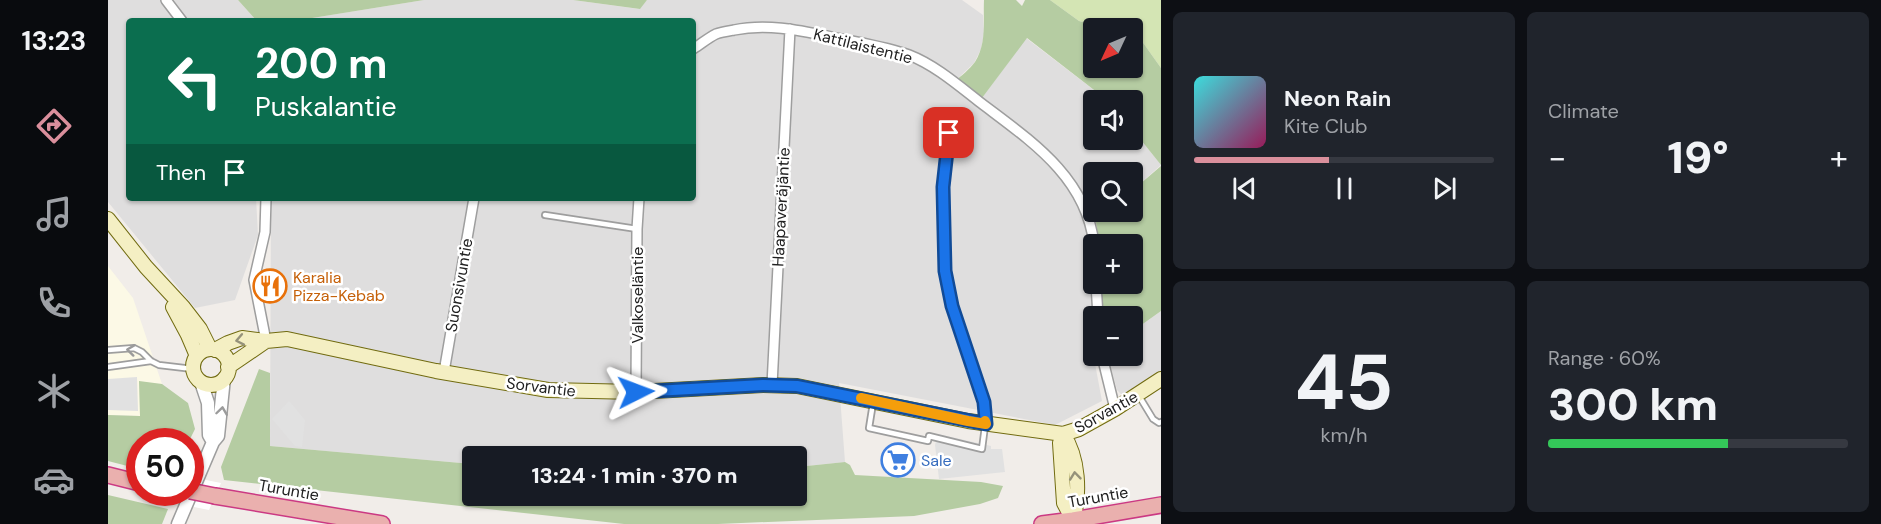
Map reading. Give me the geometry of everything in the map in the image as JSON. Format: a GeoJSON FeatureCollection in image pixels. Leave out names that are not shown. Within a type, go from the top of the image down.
{"type":"FeatureCollection","features":[{"type":"Feature","properties":{"kind":"highway"},"geometry":{"type":"LineString","coordinates":[[108,475],[126,480]]}},
{"type":"Feature","properties":{"kind":"highway","name":"Turuntie"},"geometry":{"type":"LineString","coordinates":[[204,494],[382,524]]}},
{"type":"Feature","properties":{"kind":"highway","name":"Turuntie"},"geometry":{"type":"LineString","coordinates":[[1042,524],[1161,505]]}},
{"type":"Feature","properties":{"kind":"main road"},"geometry":{"type":"LineString","coordinates":[[108,219],[150,272],[181,319],[195,362],[196,376],[201,382],[216,384],[266,340]]}},
{"type":"Feature","properties":{"kind":"main road"},"geometry":{"type":"LineString","coordinates":[[150,272],[171,293],[200,329],[212,350]]}},
{"type":"Feature","properties":{"kind":"main road","name":"Sorvantie"},"geometry":{"type":"LineString","coordinates":[[212,350],[242,338],[287,339],[444,372],[548,390],[636,392],[772,385],[818,390],[986,424],[1063,434],[1079,429],[1115,409],[1161,379]]}},
{"type":"Feature","properties":{"kind":"main road"},"geometry":{"type":"LineString","coordinates":[[195,362],[200,352],[212,350],[225,356],[226,373]]}},
{"type":"Feature","properties":{"kind":"main road"},"geometry":{"type":"LineString","coordinates":[[1063,434],[1060,443],[1064,503],[1074,520]]}},
{"type":"Feature","properties":{"kind":"street"},"geometry":{"type":"LineString","coordinates":[[166,0],[180,18]]}},
{"type":"Feature","properties":{"kind":"street","name":"Kattilaistentie"},"geometry":{"type":"LineString","coordinates":[[696,47],[717,34],[743,28],[764,27],[790,29],[910,55],[954,82],[1032,141],[1065,176],[1077,193],[1088,214],[1092,234]]}},
{"type":"Feature","properties":{"kind":"street","name":"Haapaveräjäntie"},"geometry":{"type":"LineString","coordinates":[[772,385],[790,29]]}},
{"type":"Feature","properties":{"kind":"street"},"geometry":{"type":"LineString","coordinates":[[949,133],[943,187],[945,271],[952,306],[984,402],[986,424]]}},
{"type":"Feature","properties":{"kind":"street"},"geometry":{"type":"LineString","coordinates":[[266,201],[266,232],[254,280],[266,340]]}},
{"type":"Feature","properties":{"kind":"street","name":"Suonsivuntie"},"geometry":{"type":"LineString","coordinates":[[444,372],[473,201]]}},
{"type":"Feature","properties":{"kind":"street","name":"Valkoseläntie"},"geometry":{"type":"LineString","coordinates":[[636,392],[639,201]]}},
{"type":"Feature","properties":{"kind":"street"},"geometry":{"type":"LineString","coordinates":[[1104,366],[1115,409]]}},
{"type":"Feature","properties":{"kind":"street"},"geometry":{"type":"LineString","coordinates":[[178,524],[213,442],[218,436],[226,373]]}},
{"type":"Feature","properties":{"kind":"street"},"geometry":{"type":"LineString","coordinates":[[201,382],[208,402],[209,435],[213,442]]}},
{"type":"Feature","properties":{"kind":"lane"},"geometry":{"type":"LineString","coordinates":[[545,215],[637,229]]}},
{"type":"Feature","properties":{"kind":"lane"},"geometry":{"type":"LineString","coordinates":[[108,350],[134,348],[151,361],[170,368],[195,362]]}},
{"type":"Feature","properties":{"kind":"lane"},"geometry":{"type":"LineString","coordinates":[[108,367],[151,361]]}},
{"type":"Feature","properties":{"kind":"lane"},"geometry":{"type":"LineString","coordinates":[[1138,395],[1153,419],[1161,422]]}},
{"type":"Feature","properties":{"kind":"lane"},"geometry":{"type":"LineString","coordinates":[[873,401],[869,428],[928,441],[929,436],[982,448],[986,424]]}},
{"type":"Feature","properties":{"kind":"shaded area"},"geometry":{"type":"Polygon","coordinates":[[[108,0],[238,0],[254,18],[126,18],[126,201],[256,201],[258,235],[235,300],[195,308],[108,202],[108,0]]]}},
{"type":"Feature","properties":{"kind":"shaded area"},"geometry":{"type":"Polygon","coordinates":[[[424,0],[573,0],[639,9],[647,0],[962,0],[983,15],[984,34],[981,49],[974,63],[954,82],[979,102],[1026,38],[1094,90],[1083,90],[1083,150],[1143,150],[1143,142],[1161,165],[1143,181],[1143,162],[1083,162],[1083,222],[1096,222],[1098,234],[1083,234],[1083,294],[1102,294],[1102,306],[1083,306],[1083,366],[1095,366],[1102,401],[1055,425],[839,383],[845,462],[807,466],[807,446],[462,446],[462,463],[270,446],[271,201],[696,201],[696,18],[312,18],[424,0]]]}},
{"type":"Feature","properties":{"kind":"shaded area"},"geometry":{"type":"Polygon","coordinates":[[[108,266],[133,298],[162,384],[139,382],[140,416],[108,415],[108,266]]]}},
{"type":"Feature","properties":{"kind":"shaded area"},"geometry":{"type":"Polygon","coordinates":[[[1161,311],[1161,379],[1128,401],[1117,390],[1111,366],[1143,366],[1143,324],[1161,311]]]}},
{"type":"Feature","properties":{"kind":"shaded area"},"geometry":{"type":"Polygon","coordinates":[[[137,377],[138,411],[108,410],[108,379],[137,377]]]}},
{"type":"Feature","properties":{"kind":"shaded area"},"geometry":{"type":"Polygon","coordinates":[[[289,401],[305,420],[302,447],[295,446],[272,419],[289,401]]]}},
{"type":"Feature","properties":{"kind":"shaded area"},"geometry":{"type":"Polygon","coordinates":[[[938,434],[991,446],[991,449],[1002,449],[1005,472],[939,479],[935,445],[938,434]]]}},
{"type":"Feature","properties":{"kind":"green space"},"geometry":{"type":"Polygon","coordinates":[[[238,0],[424,0],[312,18],[254,18],[238,0]]]}},
{"type":"Feature","properties":{"kind":"green space"},"geometry":{"type":"Polygon","coordinates":[[[573,0],[647,0],[640,9],[573,0]]]}},
{"type":"Feature","properties":{"kind":"green space"},"geometry":{"type":"Polygon","coordinates":[[[984,0],[1016,0],[1022,6],[1025,0],[1050,0],[1083,22],[1083,78],[1143,78],[1143,43],[1161,68],[1161,165],[1143,142],[1143,90],[1094,90],[1027,38],[979,102],[954,82],[975,62],[979,55],[984,32],[984,0]]]}},
{"type":"Feature","properties":{"kind":"green space"},"geometry":{"type":"Polygon","coordinates":[[[1050,0],[1161,0],[1161,68],[1143,43],[1143,18],[1083,18],[1083,22],[1050,0]]]}},
{"type":"Feature","properties":{"kind":"green space"},"geometry":{"type":"Polygon","coordinates":[[[1161,166],[1161,311],[1143,324],[1143,306],[1102,306],[1102,294],[1143,294],[1143,234],[1098,234],[1096,222],[1143,222],[1143,181],[1161,166]]]}},
{"type":"Feature","properties":{"kind":"green space"},"geometry":{"type":"Polygon","coordinates":[[[259,369],[270,373],[270,446],[462,463],[462,506],[807,506],[807,466],[845,462],[850,465],[855,475],[981,482],[1003,486],[998,498],[980,504],[914,516],[718,524],[624,524],[224,480],[221,467],[259,369]]]}},
{"type":"Feature","properties":{"kind":"green space"},"geometry":{"type":"Polygon","coordinates":[[[139,381],[162,384],[188,403],[195,428],[126,428],[126,466],[108,461],[108,415],[140,416],[139,381]]]}},
{"type":"Feature","properties":{"kind":"green space"},"geometry":{"type":"Polygon","coordinates":[[[108,495],[126,499],[126,506],[155,506],[168,509],[162,524],[108,524],[108,495]]]}},
{"type":"Feature","properties":{"kind":"pier"},"geometry":{"type":"Polygon","coordinates":[[[204,480],[221,483],[209,510],[189,506],[204,506],[204,480]]]}},
{"type":"Feature","properties":{"kind":"slow traffic"},"geometry":{"type":"LineString","coordinates":[[861,398],[986,424],[985,421]]}},
{"type":"Feature","properties":{"kind":"place","name":"Karalia Pizza-Kebab"},"geometry":{"type":"Point","coordinates":[270,286]}},
{"type":"Feature","properties":{"kind":"place","name":"Sale"},"geometry":{"type":"Point","coordinates":[898,460]}},
{"type":"Feature","properties":{"kind":"route"},"geometry":{"type":"LineString","coordinates":[[636,392],[763,385],[797,386],[986,424],[984,402],[952,306],[945,271],[943,187],[949,133]]}}]}
